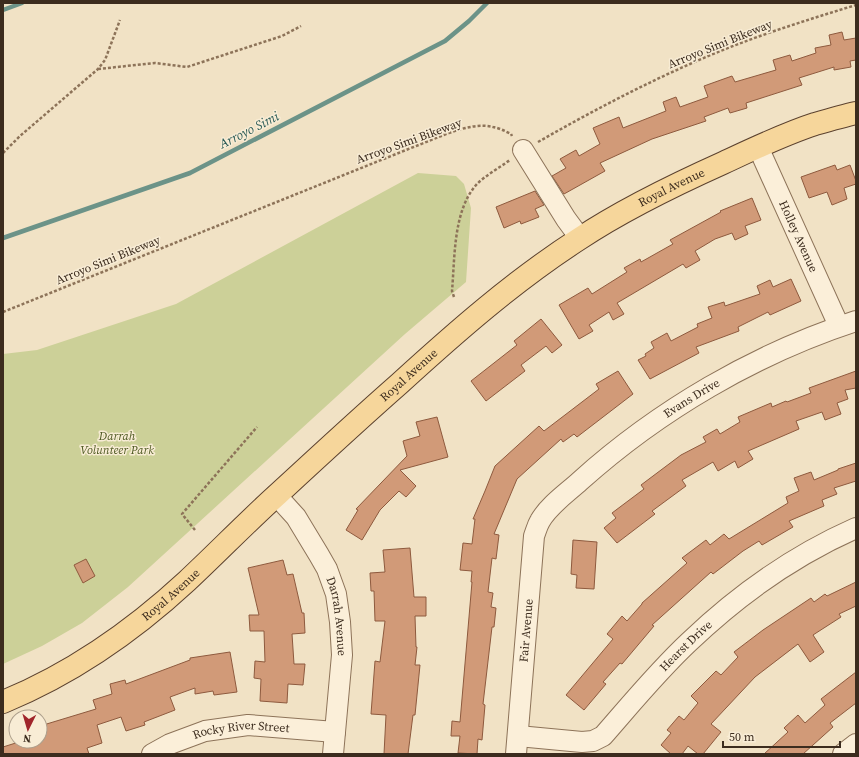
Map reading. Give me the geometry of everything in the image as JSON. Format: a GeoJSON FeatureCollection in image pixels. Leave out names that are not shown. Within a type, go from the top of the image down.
{"type":"FeatureCollection","features":[{"type":"Feature","properties":{"kind":"main road","name":"Royal Avenue"},"geometry":{"type":"LineString","coordinates":[[3,702],[28,692],[72,668],[103,649],[141,619],[185,583],[276,495],[461,327],[526,276],[580,238],[641,203],[695,175],[815,124],[856,113]]}},
{"type":"Feature","properties":{"kind":"street","name":"Holley Avenue"},"geometry":{"type":"LineString","coordinates":[[758,147],[848,323]]}},
{"type":"Feature","properties":{"kind":"street"},"geometry":{"type":"LineString","coordinates":[[523,150],[566,219],[580,238]]}},
{"type":"Feature","properties":{"kind":"street","name":"Evans Drive"},"geometry":{"type":"LineString","coordinates":[[548,510],[599,464],[655,422],[700,393],[775,353],[848,323]]}},
{"type":"Feature","properties":{"kind":"street","name":"Darrah Avenue"},"geometry":{"type":"LineString","coordinates":[[276,495],[296,517],[320,555],[336,594],[340,622],[342,655],[333,754]]}},
{"type":"Feature","properties":{"kind":"street","name":"Fair Avenue"},"geometry":{"type":"LineString","coordinates":[[517,745],[534,536],[539,522],[548,510]]}},
{"type":"Feature","properties":{"kind":"street","name":"Hearst Drive"},"geometry":{"type":"LineString","coordinates":[[517,745],[593,741],[603,736],[656,676],[689,642],[724,611],[761,582],[801,557],[856,528]]}},
{"type":"Feature","properties":{"kind":"street","name":"Rocky River Street"},"geometry":{"type":"LineString","coordinates":[[152,754],[170,744],[205,731],[248,725],[335,732]]}},
{"type":"Feature","properties":{"kind":"street"},"geometry":{"type":"LineString","coordinates":[[843,754],[856,744]]}},
{"type":"Feature","properties":{"kind":"path","name":"Arroyo Simi Bikeway"},"geometry":{"type":"LineString","coordinates":[[3,312],[416,146],[465,128],[493,126],[510,134],[523,150],[574,121],[636,89],[691,64],[792,24],[856,5]]}},
{"type":"Feature","properties":{"kind":"path"},"geometry":{"type":"LineString","coordinates":[[3,153],[20,136],[98,69],[105,60],[120,20]]}},
{"type":"Feature","properties":{"kind":"path"},"geometry":{"type":"LineString","coordinates":[[98,69],[155,63],[187,67],[282,36],[301,26]]}},
{"type":"Feature","properties":{"kind":"path"},"geometry":{"type":"LineString","coordinates":[[454,297],[452,291],[457,233],[460,216],[466,200],[477,184],[523,150]]}},
{"type":"Feature","properties":{"kind":"path"},"geometry":{"type":"LineString","coordinates":[[195,530],[182,514],[257,427]]}},
{"type":"Feature","properties":{"kind":"green space","name":"Darrah Volunteer Park"},"geometry":{"type":"Polygon","coordinates":[[[418,173],[456,176],[464,184],[471,208],[466,282],[405,334],[128,587],[82,623],[42,646],[3,664],[3,354],[37,350],[176,304],[418,173]]]}},
{"type":"Feature","properties":{"kind":"building"},"geometry":{"type":"Polygon","coordinates":[[[842,32],[844,40],[856,38],[856,60],[850,61],[851,67],[834,70],[834,67],[799,78],[802,85],[746,103],[747,108],[730,113],[728,108],[704,117],[706,121],[652,139],[600,163],[605,171],[564,194],[552,176],[566,168],[560,159],[576,150],[579,156],[600,144],[593,128],[619,117],[623,128],[666,111],[663,102],[676,97],[680,107],[708,97],[704,86],[732,76],[735,82],[776,70],[773,60],[790,55],[792,61],[816,53],[815,48],[831,45],[829,35],[842,32]]]}},
{"type":"Feature","properties":{"kind":"building"},"geometry":{"type":"Polygon","coordinates":[[[835,165],[837,170],[850,165],[856,181],[856,184],[844,188],[847,199],[832,205],[827,192],[809,198],[801,177],[835,165]]]}},
{"type":"Feature","properties":{"kind":"building"},"geometry":{"type":"Polygon","coordinates":[[[535,191],[544,205],[535,209],[539,217],[521,224],[520,221],[504,228],[496,207],[535,191]]]}},
{"type":"Feature","properties":{"kind":"building"},"geometry":{"type":"Polygon","coordinates":[[[752,198],[761,220],[745,226],[748,234],[735,240],[732,233],[715,239],[695,251],[700,260],[686,268],[683,264],[617,303],[624,314],[613,320],[609,312],[589,325],[593,331],[579,339],[559,305],[588,288],[592,294],[627,272],[624,268],[640,259],[641,262],[673,244],[670,240],[721,212],[720,211],[752,198]]]}},
{"type":"Feature","properties":{"kind":"building"},"geometry":{"type":"Polygon","coordinates":[[[791,279],[801,301],[770,315],[768,312],[738,327],[739,331],[696,347],[699,353],[650,379],[638,360],[646,356],[645,354],[654,348],[651,342],[667,333],[671,341],[698,327],[697,324],[712,318],[708,307],[724,302],[725,306],[760,294],[757,286],[770,280],[773,287],[791,279]]]}},
{"type":"Feature","properties":{"kind":"building"},"geometry":{"type":"Polygon","coordinates":[[[541,319],[562,345],[552,353],[546,346],[521,365],[525,371],[486,401],[471,381],[517,345],[514,341],[541,319]]]}},
{"type":"Feature","properties":{"kind":"building"},"geometry":{"type":"Polygon","coordinates":[[[618,371],[633,394],[577,437],[574,434],[563,442],[561,439],[517,479],[494,534],[499,535],[496,559],[492,558],[488,592],[493,593],[491,607],[496,608],[494,627],[492,627],[483,704],[485,705],[482,740],[478,739],[477,754],[458,753],[460,736],[451,736],[452,721],[460,722],[472,582],[472,571],[460,570],[463,543],[472,544],[475,519],[473,519],[495,466],[539,426],[544,431],[599,389],[596,384],[618,371]]]}},
{"type":"Feature","properties":{"kind":"building"},"geometry":{"type":"Polygon","coordinates":[[[856,371],[856,388],[845,390],[848,399],[837,403],[841,414],[825,420],[822,412],[796,421],[799,429],[748,451],[753,459],[738,468],[735,461],[718,471],[713,462],[682,480],[686,486],[652,511],[655,514],[617,543],[604,528],[616,518],[612,513],[644,489],[641,485],[681,455],[706,442],[703,437],[717,429],[720,434],[740,422],[738,417],[771,403],[772,407],[811,393],[809,388],[856,371]]]}},
{"type":"Feature","properties":{"kind":"building"},"geometry":{"type":"Polygon","coordinates":[[[437,417],[448,457],[400,470],[416,486],[406,497],[399,491],[380,510],[362,540],[346,530],[358,510],[356,509],[407,456],[403,441],[420,436],[416,422],[437,417]]]}},
{"type":"Feature","properties":{"kind":"building"},"geometry":{"type":"Polygon","coordinates":[[[856,463],[856,481],[834,488],[837,494],[822,500],[824,506],[789,521],[793,527],[762,545],[759,541],[743,551],[713,574],[711,572],[652,625],[654,626],[622,664],[620,663],[603,682],[606,684],[584,710],[566,695],[613,639],[607,634],[622,616],[627,621],[642,603],[687,563],[682,558],[706,540],[710,545],[724,534],[729,539],[788,503],[786,497],[799,491],[794,478],[811,472],[814,480],[856,463]]]}},
{"type":"Feature","properties":{"kind":"building"},"geometry":{"type":"Polygon","coordinates":[[[573,540],[597,542],[594,589],[576,588],[577,575],[571,574],[573,540]]]}},
{"type":"Feature","properties":{"kind":"building"},"geometry":{"type":"Polygon","coordinates":[[[410,548],[414,597],[426,597],[426,616],[415,616],[417,647],[415,665],[420,665],[415,715],[413,715],[408,754],[384,754],[386,715],[371,714],[375,661],[380,662],[385,621],[375,621],[374,591],[371,591],[370,573],[385,572],[383,550],[410,548]]]}},
{"type":"Feature","properties":{"kind":"building"},"geometry":{"type":"Polygon","coordinates":[[[86,559],[95,576],[83,583],[74,565],[86,559]]]}},
{"type":"Feature","properties":{"kind":"building"},"geometry":{"type":"Polygon","coordinates":[[[283,560],[287,575],[293,574],[302,613],[304,613],[305,633],[292,634],[294,664],[305,664],[303,685],[288,684],[287,703],[260,701],[261,679],[254,678],[255,661],[265,662],[264,631],[250,631],[249,615],[259,615],[248,568],[283,560]]]}},
{"type":"Feature","properties":{"kind":"building"},"geometry":{"type":"Polygon","coordinates":[[[856,582],[856,606],[839,614],[841,617],[813,635],[824,652],[810,662],[798,644],[755,677],[711,724],[721,732],[703,754],[698,754],[688,746],[682,754],[671,754],[661,745],[671,733],[667,730],[679,716],[684,720],[698,703],[691,696],[716,671],[721,675],[738,657],[734,652],[763,630],[811,598],[814,602],[825,594],[827,596],[856,582]]]}},
{"type":"Feature","properties":{"kind":"building"},"geometry":{"type":"Polygon","coordinates":[[[230,652],[237,692],[214,695],[213,691],[195,694],[195,688],[170,697],[175,710],[144,722],[145,725],[126,731],[121,717],[97,725],[102,743],[87,748],[89,754],[3,754],[3,747],[8,745],[8,749],[48,749],[48,724],[96,709],[93,700],[112,694],[110,684],[125,680],[126,684],[190,660],[190,658],[230,652]]]}},
{"type":"Feature","properties":{"kind":"building"},"geometry":{"type":"Polygon","coordinates":[[[856,672],[856,703],[830,723],[833,727],[803,754],[764,754],[788,732],[784,728],[798,715],[805,723],[825,705],[821,699],[856,672]]]}},
{"type":"Feature","properties":{"kind":"waterway"},"geometry":{"type":"LineString","coordinates":[[3,10],[22,3]]}},
{"type":"Feature","properties":{"kind":"waterway","name":"Arroyo Simi"},"geometry":{"type":"LineString","coordinates":[[3,238],[190,173],[445,41],[469,21],[487,3]]}}]}
